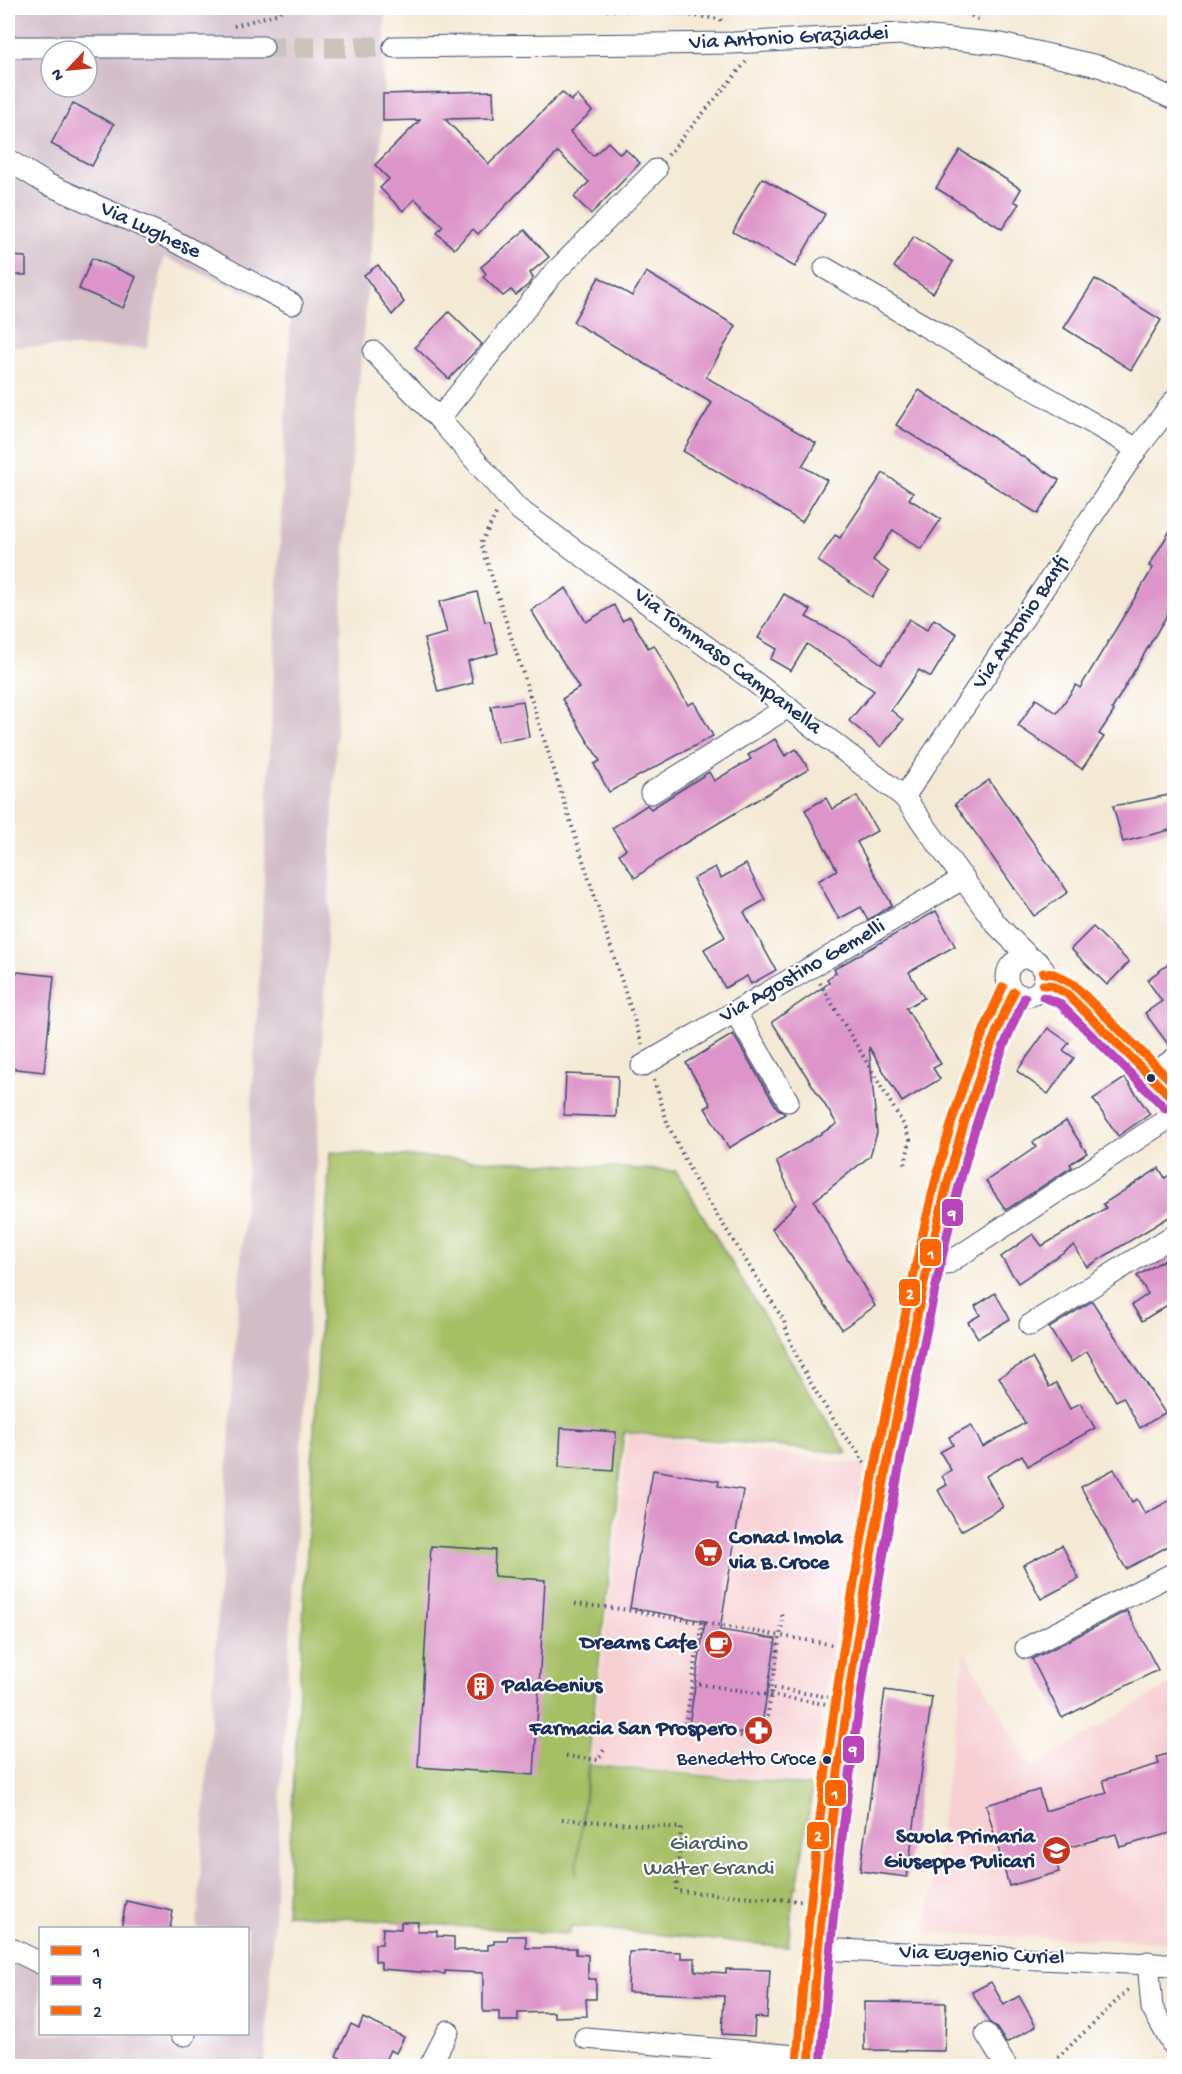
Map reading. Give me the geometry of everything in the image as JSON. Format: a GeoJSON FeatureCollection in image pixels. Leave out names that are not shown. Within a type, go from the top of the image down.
{"type":"FeatureCollection","features":[{"type":"Feature","properties":{"kind":"street","name":"Via Antonio Graziadei"},"geometry":{"type":"LineString","coordinates":[[394,47],[733,43],[902,34],[1001,44],[1102,67],[1174,99]]}},
{"type":"Feature","properties":{"kind":"street"},"geometry":{"type":"LineString","coordinates":[[8,46],[263,47]]}},
{"type":"Feature","properties":{"kind":"street","name":"Via Lughese"},"geometry":{"type":"LineString","coordinates":[[8,160],[47,184],[163,235],[292,304]]}},
{"type":"Feature","properties":{"kind":"street"},"geometry":{"type":"LineString","coordinates":[[439,419],[552,275],[656,170]]}},
{"type":"Feature","properties":{"kind":"street"},"geometry":{"type":"LineString","coordinates":[[825,268],[1137,449]]}},
{"type":"Feature","properties":{"kind":"street","name":"Via Tommaso Campanella"},"geometry":{"type":"LineString","coordinates":[[374,352],[439,419],[517,508],[788,707],[904,797],[996,924],[1041,967],[1043,985]]}},
{"type":"Feature","properties":{"kind":"street","name":"Via Antonio Banfi"},"geometry":{"type":"LineString","coordinates":[[904,797],[1137,449],[1174,401]]}},
{"type":"Feature","properties":{"kind":"street"},"geometry":{"type":"LineString","coordinates":[[651,793],[788,707]]}},
{"type":"Feature","properties":{"kind":"street","name":"Via Agostino Gemelli"},"geometry":{"type":"LineString","coordinates":[[645,1064],[964,878]]}},
{"type":"Feature","properties":{"kind":"street","name":"Via Tommaso Campanella"},"geometry":{"type":"LineString","coordinates":[[996,924],[1006,947],[1011,966],[1008,982],[1014,992]]}},
{"type":"Feature","properties":{"kind":"street"},"geometry":{"type":"LineString","coordinates":[[1011,966],[1020,959],[1031,959]]}},
{"type":"Feature","properties":{"kind":"street"},"geometry":{"type":"LineString","coordinates":[[585,2038],[809,2062],[816,1949],[834,1777],[882,1478],[944,1189],[961,1125],[979,1070],[1014,992],[1030,996],[1043,985],[1050,985],[1065,993],[1174,1100]]}},
{"type":"Feature","properties":{"kind":"street"},"geometry":{"type":"LineString","coordinates":[[735,1012],[788,1101]]}},
{"type":"Feature","properties":{"kind":"street"},"geometry":{"type":"LineString","coordinates":[[1151,1075],[1174,1059]]}},
{"type":"Feature","properties":{"kind":"street"},"geometry":{"type":"LineString","coordinates":[[947,1264],[1174,1115]]}},
{"type":"Feature","properties":{"kind":"street"},"geometry":{"type":"LineString","coordinates":[[1030,1325],[1174,1234]]}},
{"type":"Feature","properties":{"kind":"street"},"geometry":{"type":"LineString","coordinates":[[1026,1648],[1174,1573]]}},
{"type":"Feature","properties":{"kind":"street"},"geometry":{"type":"LineString","coordinates":[[8,1947],[39,1962]]}},
{"type":"Feature","properties":{"kind":"street","name":"Via Eugenio Curiel"},"geometry":{"type":"LineString","coordinates":[[816,1949],[1148,1962],[1174,1965]]}},
{"type":"Feature","properties":{"kind":"street"},"geometry":{"type":"LineString","coordinates":[[1148,1962],[1152,2008],[1174,2047]]}},
{"type":"Feature","properties":{"kind":"street"},"geometry":{"type":"LineString","coordinates":[[430,2067],[448,2031]]}},
{"type":"Feature","properties":{"kind":"street"},"geometry":{"type":"LineString","coordinates":[[986,2034],[1006,2067]]}},
{"type":"Feature","properties":{"kind":"path"},"geometry":{"type":"LineString","coordinates":[[225,47],[234,25],[279,13],[282,8]]}},
{"type":"Feature","properties":{"kind":"path"},"geometry":{"type":"LineString","coordinates":[[547,8],[661,12],[720,19],[728,27],[733,43]]}},
{"type":"Feature","properties":{"kind":"path"},"geometry":{"type":"LineString","coordinates":[[656,170],[765,41]]}},
{"type":"Feature","properties":{"kind":"path"},"geometry":{"type":"LineString","coordinates":[[507,495],[481,543],[645,1064],[668,1125],[694,1180],[784,1321],[791,1347],[843,1434],[858,1449],[862,1461],[870,1464]]}},
{"type":"Feature","properties":{"kind":"path"},"geometry":{"type":"LineString","coordinates":[[811,968],[905,1126],[910,1140],[905,1164]]}},
{"type":"Feature","properties":{"kind":"path"},"geometry":{"type":"LineString","coordinates":[[575,1604],[702,1622],[838,1646]]}},
{"type":"Feature","properties":{"kind":"path"},"geometry":{"type":"LineString","coordinates":[[702,1622],[685,1727],[764,1740],[770,1687],[783,1617],[780,1613]]}},
{"type":"Feature","properties":{"kind":"path"},"geometry":{"type":"LineString","coordinates":[[699,1684],[828,1704]]}},
{"type":"Feature","properties":{"kind":"path"},"geometry":{"type":"LineString","coordinates":[[770,1687],[829,1697]]}},
{"type":"Feature","properties":{"kind":"path"},"geometry":{"type":"LineString","coordinates":[[566,1756],[598,1760],[604,1748]]}},
{"type":"Feature","properties":{"kind":"path"},"geometry":{"type":"LineString","coordinates":[[562,1819],[681,1828],[676,1891],[800,1901]]}},
{"type":"Feature","properties":{"kind":"path"},"geometry":{"type":"LineString","coordinates":[[1049,2067],[1135,1983]]}},
{"type":"Feature","properties":{"kind":"shaded area"},"geometry":{"type":"Polygon","coordinates":[[[8,8],[385,8],[383,116],[346,527],[313,1239],[265,2066],[8,2066],[8,1948],[39,1963],[39,2035],[249,2035],[249,1927],[197,1927],[258,1001],[291,312],[164,257],[147,348],[8,346],[8,8]]]}},
{"type":"Feature","properties":{"kind":"shaded area"},"geometry":{"type":"Polygon","coordinates":[[[628,1434],[865,1465],[809,1783],[591,1763],[628,1434]]]}},
{"type":"Feature","properties":{"kind":"shaded area","name":"Scuola Primaria Giuseppe Pulicari"},"geometry":{"type":"Polygon","coordinates":[[[965,1652],[1031,1768],[1174,1682],[1174,1942],[926,1933],[965,1652]]]}},
{"type":"Feature","properties":{"kind":"green space","name":"Giardino Walter Grandi"},"geometry":{"type":"Polygon","coordinates":[[[330,1152],[676,1171],[847,1453],[624,1432],[576,1875],[589,1765],[813,1786],[797,1887],[794,1887],[788,1947],[571,1926],[569,1934],[286,1914],[330,1152]]]}},
{"type":"Feature","properties":{"kind":"building"},"geometry":{"type":"Polygon","coordinates":[[[493,91],[494,118],[445,119],[489,164],[562,92],[571,101],[577,95],[592,111],[570,132],[593,156],[608,142],[620,154],[625,149],[640,163],[591,214],[574,197],[589,182],[558,152],[478,234],[473,229],[454,249],[437,233],[443,226],[415,199],[403,211],[380,188],[389,179],[375,165],[420,120],[383,121],[383,94],[493,91]]]}},
{"type":"Feature","properties":{"kind":"building"},"geometry":{"type":"Polygon","coordinates":[[[73,103],[114,124],[92,166],[51,144],[73,103]]]}},
{"type":"Feature","properties":{"kind":"building"},"geometry":{"type":"Polygon","coordinates":[[[960,150],[1021,189],[1014,201],[1019,204],[1002,229],[936,188],[960,150]]]}},
{"type":"Feature","properties":{"kind":"building"},"geometry":{"type":"Polygon","coordinates":[[[762,178],[825,214],[795,267],[733,232],[762,178]]]}},
{"type":"Feature","properties":{"kind":"building"},"geometry":{"type":"Polygon","coordinates":[[[525,230],[549,257],[530,273],[533,278],[528,285],[516,295],[511,290],[503,296],[483,277],[486,274],[481,267],[525,230]]]}},
{"type":"Feature","properties":{"kind":"building"},"geometry":{"type":"Polygon","coordinates":[[[914,236],[953,262],[933,293],[894,267],[914,236]]]}},
{"type":"Feature","properties":{"kind":"building"},"geometry":{"type":"Polygon","coordinates":[[[8,256],[26,257],[26,275],[8,275],[8,256]]]}},
{"type":"Feature","properties":{"kind":"building"},"geometry":{"type":"Polygon","coordinates":[[[92,258],[136,277],[123,308],[79,289],[92,258]]]}},
{"type":"Feature","properties":{"kind":"building"},"geometry":{"type":"Polygon","coordinates":[[[378,265],[404,302],[392,315],[364,275],[378,265]]]}},
{"type":"Feature","properties":{"kind":"building"},"geometry":{"type":"Polygon","coordinates":[[[646,272],[736,326],[706,377],[816,443],[802,466],[827,480],[802,522],[683,451],[712,403],[573,322],[599,277],[632,296],[646,272]]]}},
{"type":"Feature","properties":{"kind":"building"},"geometry":{"type":"Polygon","coordinates":[[[1095,279],[1161,320],[1131,370],[1064,328],[1095,279]]]}},
{"type":"Feature","properties":{"kind":"building"},"geometry":{"type":"Polygon","coordinates":[[[449,312],[482,344],[449,379],[415,347],[449,312]]]}},
{"type":"Feature","properties":{"kind":"building"},"geometry":{"type":"Polygon","coordinates":[[[919,390],[1059,480],[1038,514],[896,425],[919,390]]]}},
{"type":"Feature","properties":{"kind":"building"},"geometry":{"type":"Polygon","coordinates":[[[883,473],[913,493],[909,499],[941,519],[921,549],[893,530],[873,560],[889,572],[872,597],[818,561],[835,535],[840,538],[883,473]]]}},
{"type":"Feature","properties":{"kind":"building"},"geometry":{"type":"Polygon","coordinates":[[[1174,524],[1174,603],[1112,709],[1114,711],[1099,734],[1104,737],[1082,769],[1018,726],[1036,699],[1057,713],[1076,685],[1080,688],[1153,568],[1149,566],[1174,524]]]}},
{"type":"Feature","properties":{"kind":"building"},"geometry":{"type":"Polygon","coordinates":[[[566,588],[586,622],[614,605],[622,621],[630,617],[648,648],[654,645],[688,705],[694,702],[713,736],[609,792],[594,764],[600,761],[562,699],[579,688],[531,610],[566,588]]]}},
{"type":"Feature","properties":{"kind":"building"},"geometry":{"type":"Polygon","coordinates":[[[477,592],[485,622],[490,621],[498,653],[468,661],[473,683],[438,692],[424,639],[447,633],[439,602],[477,592]]]}},
{"type":"Feature","properties":{"kind":"building"},"geometry":{"type":"Polygon","coordinates":[[[784,594],[811,610],[806,617],[845,638],[882,664],[909,619],[927,630],[934,619],[957,634],[931,677],[919,670],[891,710],[903,720],[881,747],[849,721],[874,691],[807,644],[791,671],[770,659],[777,649],[758,638],[784,594]]]}},
{"type":"Feature","properties":{"kind":"building"},"geometry":{"type":"Polygon","coordinates":[[[523,701],[529,737],[497,742],[491,706],[523,701]]]}},
{"type":"Feature","properties":{"kind":"building"},"geometry":{"type":"Polygon","coordinates":[[[775,739],[785,756],[796,749],[809,769],[677,848],[635,878],[619,854],[626,849],[612,828],[647,805],[651,809],[709,772],[714,781],[751,759],[748,755],[775,739]]]}},
{"type":"Feature","properties":{"kind":"building"},"geometry":{"type":"Polygon","coordinates":[[[989,780],[1068,892],[1034,916],[955,804],[989,780]]]}},
{"type":"Feature","properties":{"kind":"building"},"geometry":{"type":"Polygon","coordinates":[[[1174,794],[1174,829],[1123,842],[1113,806],[1174,794]]]}},
{"type":"Feature","properties":{"kind":"building"},"geometry":{"type":"Polygon","coordinates":[[[857,796],[877,831],[857,842],[892,905],[868,920],[861,907],[839,919],[818,881],[837,870],[805,810],[826,798],[832,809],[857,796]]]}},
{"type":"Feature","properties":{"kind":"building"},"geometry":{"type":"Polygon","coordinates":[[[746,864],[765,900],[744,912],[776,970],[751,984],[747,976],[725,988],[704,949],[725,937],[693,879],[715,867],[721,878],[746,864]]]}},
{"type":"Feature","properties":{"kind":"building"},"geometry":{"type":"Polygon","coordinates":[[[936,911],[955,946],[909,972],[924,998],[906,1008],[941,1064],[933,1068],[940,1079],[902,1102],[869,1047],[877,1133],[870,1156],[814,1201],[875,1306],[842,1329],[772,1229],[796,1204],[776,1161],[837,1124],[772,1022],[829,983],[827,979],[836,973],[834,969],[936,911]]]}},
{"type":"Feature","properties":{"kind":"building"},"geometry":{"type":"Polygon","coordinates":[[[1093,927],[1129,962],[1107,985],[1071,949],[1093,927]]]}},
{"type":"Feature","properties":{"kind":"building"},"geometry":{"type":"Polygon","coordinates":[[[1174,960],[1174,1047],[1170,1047],[1145,1013],[1162,1001],[1147,980],[1174,960]]]}},
{"type":"Feature","properties":{"kind":"building"},"geometry":{"type":"Polygon","coordinates":[[[8,971],[54,976],[44,1072],[8,1068],[8,971]]]}},
{"type":"Feature","properties":{"kind":"building"},"geometry":{"type":"Polygon","coordinates":[[[1048,1028],[1069,1043],[1063,1050],[1074,1058],[1048,1094],[1017,1071],[1048,1028]]]}},
{"type":"Feature","properties":{"kind":"building"},"geometry":{"type":"Polygon","coordinates":[[[733,1034],[777,1108],[785,1114],[729,1148],[705,1108],[711,1105],[686,1063],[733,1034]]]}},
{"type":"Feature","properties":{"kind":"building"},"geometry":{"type":"Polygon","coordinates":[[[566,1074],[618,1076],[616,1117],[564,1115],[566,1074]]]}},
{"type":"Feature","properties":{"kind":"building"},"geometry":{"type":"Polygon","coordinates":[[[1125,1078],[1150,1114],[1118,1136],[1093,1099],[1125,1078]]]}},
{"type":"Feature","properties":{"kind":"building"},"geometry":{"type":"Polygon","coordinates":[[[1066,1121],[1087,1153],[1070,1164],[1072,1167],[1006,1210],[986,1181],[1036,1147],[1033,1142],[1066,1121]]]}},
{"type":"Feature","properties":{"kind":"building"},"geometry":{"type":"Polygon","coordinates":[[[1159,1168],[1165,1178],[1174,1172],[1174,1214],[1087,1267],[1074,1245],[1018,1283],[1001,1257],[1033,1234],[1042,1246],[1106,1208],[1103,1204],[1159,1168]]]}},
{"type":"Feature","properties":{"kind":"building"},"geometry":{"type":"Polygon","coordinates":[[[1167,1258],[1174,1270],[1174,1301],[1142,1321],[1132,1305],[1148,1294],[1137,1276],[1167,1258]]]}},
{"type":"Feature","properties":{"kind":"building"},"geometry":{"type":"Polygon","coordinates":[[[995,1293],[1010,1319],[978,1338],[968,1322],[980,1315],[975,1306],[995,1293]]]}},
{"type":"Feature","properties":{"kind":"building"},"geometry":{"type":"Polygon","coordinates":[[[1092,1301],[1165,1413],[1140,1428],[1123,1397],[1116,1401],[1087,1351],[1071,1362],[1049,1328],[1092,1301]]]}},
{"type":"Feature","properties":{"kind":"building"},"geometry":{"type":"Polygon","coordinates":[[[1032,1358],[1049,1387],[1056,1383],[1070,1409],[1080,1403],[1095,1428],[1028,1466],[1022,1455],[986,1476],[1003,1507],[961,1531],[938,1490],[947,1485],[942,1476],[951,1470],[940,1452],[953,1445],[949,1437],[971,1425],[983,1447],[1025,1423],[999,1377],[1032,1358]]]}},
{"type":"Feature","properties":{"kind":"building"},"geometry":{"type":"Polygon","coordinates":[[[561,1428],[616,1432],[613,1471],[559,1467],[561,1428]]]}},
{"type":"Feature","properties":{"kind":"building"},"geometry":{"type":"Polygon","coordinates":[[[1114,1469],[1132,1502],[1137,1499],[1145,1514],[1174,1498],[1174,1543],[1126,1569],[1081,1487],[1114,1469]]]}},
{"type":"Feature","properties":{"kind":"building"},"geometry":{"type":"Polygon","coordinates":[[[653,1470],[719,1481],[718,1486],[743,1490],[720,1630],[776,1639],[760,1736],[689,1725],[705,1621],[630,1608],[653,1470]]]}},
{"type":"Feature","properties":{"kind":"building"},"geometry":{"type":"Polygon","coordinates":[[[1062,1545],[1079,1579],[1041,1599],[1023,1565],[1062,1545]]]}},
{"type":"Feature","properties":{"kind":"building","name":"PalaGenius"},"geometry":{"type":"Polygon","coordinates":[[[431,1546],[495,1550],[494,1576],[545,1580],[534,1775],[418,1767],[431,1546]]]}},
{"type":"Feature","properties":{"kind":"building"},"geometry":{"type":"Polygon","coordinates":[[[1127,1611],[1158,1670],[1062,1718],[1032,1659],[1127,1611]]]}},
{"type":"Feature","properties":{"kind":"building"},"geometry":{"type":"Polygon","coordinates":[[[885,1690],[932,1697],[907,1877],[860,1871],[885,1690]]]}},
{"type":"Feature","properties":{"kind":"building"},"geometry":{"type":"Polygon","coordinates":[[[1174,1752],[1174,1832],[1120,1847],[1116,1834],[1053,1852],[1059,1872],[1009,1886],[986,1805],[1039,1790],[1045,1811],[1107,1793],[1103,1780],[1159,1764],[1157,1757],[1174,1752]]]}},
{"type":"Feature","properties":{"kind":"building"},"geometry":{"type":"Polygon","coordinates":[[[126,1901],[173,1911],[170,1927],[121,1927],[126,1901]]]}},
{"type":"Feature","properties":{"kind":"building"},"geometry":{"type":"Polygon","coordinates":[[[401,1922],[418,1922],[417,1931],[437,1931],[437,1936],[454,1937],[454,1950],[488,1950],[488,1945],[494,1944],[494,1940],[507,1940],[508,1936],[526,1936],[526,1948],[576,1948],[576,1954],[588,1955],[588,1979],[596,1979],[596,1999],[586,1999],[587,2016],[554,2017],[554,2012],[518,2013],[518,2021],[499,2021],[499,2012],[483,2012],[483,1973],[445,1971],[445,1974],[381,1969],[381,1962],[375,1961],[375,1944],[382,1944],[383,1928],[401,1929],[401,1922]]]}},
{"type":"Feature","properties":{"kind":"building"},"geometry":{"type":"Polygon","coordinates":[[[629,1952],[681,1952],[681,1958],[695,1958],[695,1971],[726,1973],[726,1969],[770,1970],[767,2018],[755,2017],[754,2036],[722,2034],[724,1996],[628,1992],[629,1952]]]}},
{"type":"Feature","properties":{"kind":"building"},"geometry":{"type":"Polygon","coordinates":[[[991,1982],[1004,2005],[1019,1996],[1036,2026],[1006,2043],[996,2027],[989,2022],[972,1992],[991,1982]]]}},
{"type":"Feature","properties":{"kind":"building"},"geometry":{"type":"Polygon","coordinates":[[[864,2002],[946,2003],[945,2051],[864,2050],[864,2002]]]}},
{"type":"Feature","properties":{"kind":"building"},"geometry":{"type":"Polygon","coordinates":[[[363,2018],[404,2037],[396,2053],[390,2050],[382,2067],[359,2067],[336,2056],[351,2024],[359,2028],[363,2018]]]}},
{"type":"Feature","properties":{"kind":"tunnel"},"geometry":{"type":"LineString","coordinates":[[263,47],[394,47]]}},
{"type":"Feature","properties":{"kind":"transit line","name":"2"},"geometry":{"type":"LineString","coordinates":[[1043,973],[1054,974],[1073,984],[1174,1084]]}},
{"type":"Feature","properties":{"kind":"transit line","name":"1"},"geometry":{"type":"LineString","coordinates":[[1043,985],[1050,985],[1066,993],[1174,1100]]}},
{"type":"Feature","properties":{"kind":"transit line","name":"2"},"geometry":{"type":"LineString","coordinates":[[797,2065],[812,1891],[833,1718],[876,1461],[913,1276],[936,1177],[965,1081],[1003,987]]}},
{"type":"Feature","properties":{"kind":"transit line","name":"1"},"geometry":{"type":"LineString","coordinates":[[809,2066],[824,1893],[845,1720],[887,1464],[925,1279],[961,1133],[994,1038],[1014,992]]}},
{"type":"Feature","properties":{"kind":"transit line","name":"9"},"geometry":{"type":"LineString","coordinates":[[821,2066],[836,1894],[857,1722],[899,1467],[936,1283],[959,1186],[987,1090],[1025,997]]}},
{"type":"Feature","properties":{"kind":"transit line","name":"9"},"geometry":{"type":"LineString","coordinates":[[1043,997],[1059,1003],[1166,1109]]}},
{"type":"Feature","properties":{"kind":"place","name":"Conad Imola via B.Croce"},"geometry":{"type":"Point","coordinates":[708,1552]}},
{"type":"Feature","properties":{"kind":"place","name":"Dreams Cafe"},"geometry":{"type":"Point","coordinates":[718,1644]}},
{"type":"Feature","properties":{"kind":"place","name":"PalaGenius"},"geometry":{"type":"Point","coordinates":[481,1687]}},
{"type":"Feature","properties":{"kind":"place","name":"Farmacia San Prospero"},"geometry":{"type":"Point","coordinates":[758,1730]}},
{"type":"Feature","properties":{"kind":"place","name":"Benedetto Croce"},"geometry":{"type":"Point","coordinates":[827,1760]}},
{"type":"Feature","properties":{"kind":"place","name":"Scuola Primaria Giuseppe Pulicari"},"geometry":{"type":"Point","coordinates":[1056,1851]}}]}
